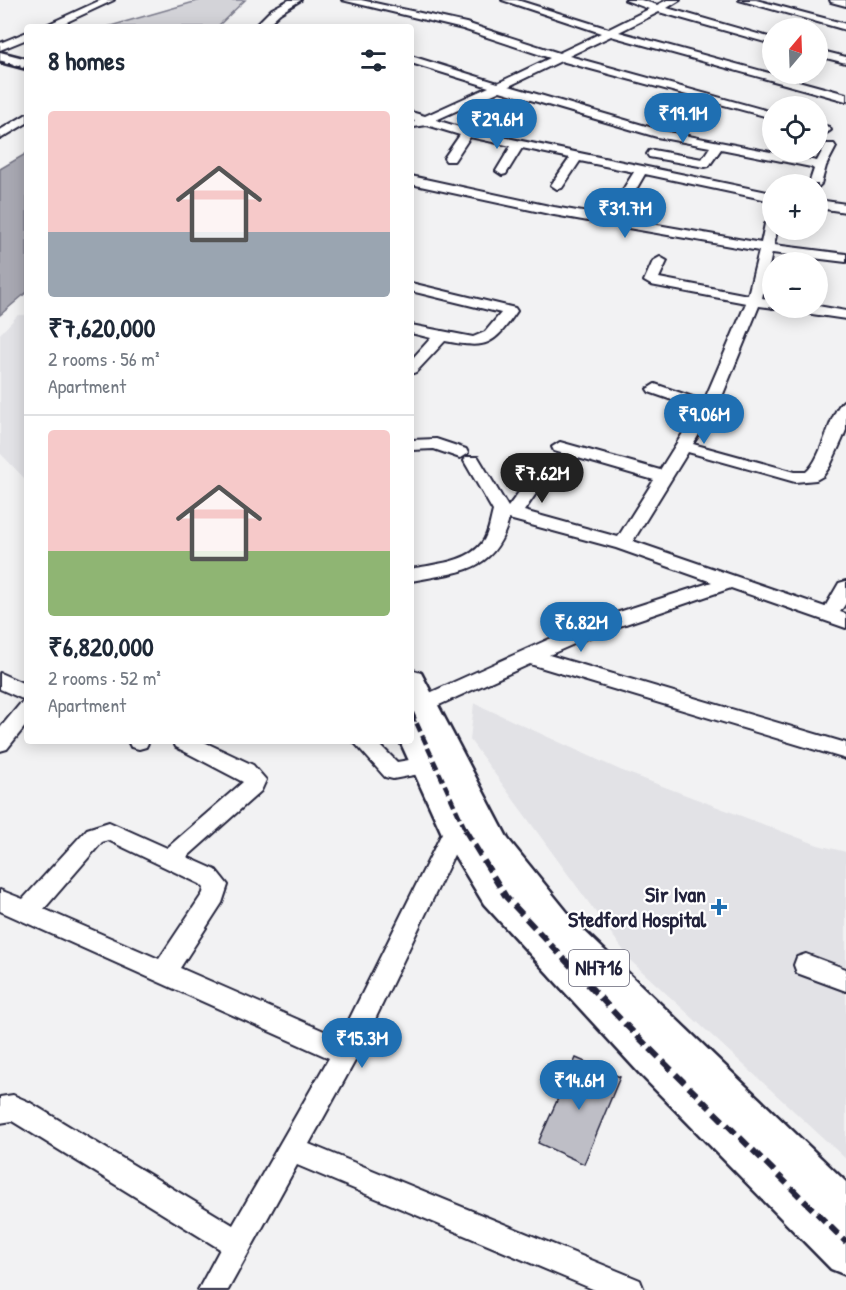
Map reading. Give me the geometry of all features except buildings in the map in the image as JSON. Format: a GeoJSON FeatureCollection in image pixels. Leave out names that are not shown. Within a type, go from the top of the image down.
{"type":"FeatureCollection","features":[{"type":"Feature","properties":{"kind":"highway"},"geometry":{"type":"LineString","coordinates":[[0,57],[24,63]]}},
{"type":"Feature","properties":{"kind":"highway"},"geometry":{"type":"LineString","coordinates":[[0,63],[24,69]]}},
{"type":"Feature","properties":{"kind":"highway","name":"NH716"},"geometry":{"type":"LineString","coordinates":[[414,706],[427,765],[468,825],[496,848],[564,934],[846,1210]]}},
{"type":"Feature","properties":{"kind":"highway","name":"NH716"},"geometry":{"type":"LineString","coordinates":[[414,706],[468,825],[496,894],[655,1064],[846,1254]]}},
{"type":"Feature","properties":{"kind":"street"},"geometry":{"type":"LineString","coordinates":[[54,24],[109,0]]}},
{"type":"Feature","properties":{"kind":"street"},"geometry":{"type":"LineString","coordinates":[[262,24],[276,11],[296,0]]}},
{"type":"Feature","properties":{"kind":"street"},"geometry":{"type":"LineString","coordinates":[[347,0],[466,26],[559,57],[762,113]]}},
{"type":"Feature","properties":{"kind":"street"},"geometry":{"type":"LineString","coordinates":[[507,0],[609,32],[846,98]]}},
{"type":"Feature","properties":{"kind":"street"},"geometry":{"type":"LineString","coordinates":[[630,0],[762,38]]}},
{"type":"Feature","properties":{"kind":"street"},"geometry":{"type":"LineString","coordinates":[[417,118],[442,113],[435,106],[442,100],[466,102],[675,0]]}},
{"type":"Feature","properties":{"kind":"street"},"geometry":{"type":"LineString","coordinates":[[744,0],[846,27]]}},
{"type":"Feature","properties":{"kind":"street"},"geometry":{"type":"LineString","coordinates":[[835,0],[846,3]]}},
{"type":"Feature","properties":{"kind":"street"},"geometry":{"type":"LineString","coordinates":[[0,47],[24,36]]}},
{"type":"Feature","properties":{"kind":"street"},"geometry":{"type":"LineString","coordinates":[[828,56],[846,60]]}},
{"type":"Feature","properties":{"kind":"street"},"geometry":{"type":"LineString","coordinates":[[414,60],[661,134],[820,166]]}},
{"type":"Feature","properties":{"kind":"street"},"geometry":{"type":"LineString","coordinates":[[417,118],[467,133],[576,158],[762,195]]}},
{"type":"Feature","properties":{"kind":"street"},"geometry":{"type":"LineString","coordinates":[[0,135],[24,120]]}},
{"type":"Feature","properties":{"kind":"street"},"geometry":{"type":"LineString","coordinates":[[450,158],[467,133]]}},
{"type":"Feature","properties":{"kind":"street"},"geometry":{"type":"LineString","coordinates":[[502,171],[518,144]]}},
{"type":"Feature","properties":{"kind":"street"},"geometry":{"type":"LineString","coordinates":[[653,154],[705,163],[718,145]]}},
{"type":"Feature","properties":{"kind":"street"},"geometry":{"type":"LineString","coordinates":[[818,174],[830,147]]}},
{"type":"Feature","properties":{"kind":"street"},"geometry":{"type":"LineString","coordinates":[[557,184],[576,158]]}},
{"type":"Feature","properties":{"kind":"street"},"geometry":{"type":"LineString","coordinates":[[621,202],[641,171]]}},
{"type":"Feature","properties":{"kind":"street"},"geometry":{"type":"LineString","coordinates":[[414,181],[554,211],[767,248],[846,258]]}},
{"type":"Feature","properties":{"kind":"street"},"geometry":{"type":"LineString","coordinates":[[828,205],[846,207]]}},
{"type":"Feature","properties":{"kind":"street"},"geometry":{"type":"LineString","coordinates":[[622,544],[707,407],[754,301],[769,240]]}},
{"type":"Feature","properties":{"kind":"street"},"geometry":{"type":"LineString","coordinates":[[660,261],[651,281],[762,302]]}},
{"type":"Feature","properties":{"kind":"street"},"geometry":{"type":"LineString","coordinates":[[414,288],[510,311]]}},
{"type":"Feature","properties":{"kind":"street"},"geometry":{"type":"LineString","coordinates":[[414,330],[473,342],[481,341],[487,338],[522,296]]}},
{"type":"Feature","properties":{"kind":"street"},"geometry":{"type":"LineString","coordinates":[[828,312],[846,315]]}},
{"type":"Feature","properties":{"kind":"street"},"geometry":{"type":"LineString","coordinates":[[414,366],[441,336]]}},
{"type":"Feature","properties":{"kind":"street"},"geometry":{"type":"LineString","coordinates":[[655,389],[707,407]]}},
{"type":"Feature","properties":{"kind":"street"},"geometry":{"type":"LineString","coordinates":[[683,446],[795,477],[808,477],[817,472],[839,428],[846,405]]}},
{"type":"Feature","properties":{"kind":"street"},"geometry":{"type":"LineString","coordinates":[[414,445],[436,444],[466,457],[507,513],[622,544],[838,618],[846,587]]}},
{"type":"Feature","properties":{"kind":"street"},"geometry":{"type":"LineString","coordinates":[[560,447],[664,477]]}},
{"type":"Feature","properties":{"kind":"street"},"geometry":{"type":"LineString","coordinates":[[414,574],[448,567],[480,554],[495,536],[507,513],[542,473]]}},
{"type":"Feature","properties":{"kind":"street"},"geometry":{"type":"LineString","coordinates":[[414,706],[592,628],[710,591],[730,581]]}},
{"type":"Feature","properties":{"kind":"street"},"geometry":{"type":"LineString","coordinates":[[527,656],[846,751]]}},
{"type":"Feature","properties":{"kind":"street"},"geometry":{"type":"LineString","coordinates":[[0,680],[24,692]]}},
{"type":"Feature","properties":{"kind":"street"},"geometry":{"type":"LineString","coordinates":[[0,743],[24,713]]}},
{"type":"Feature","properties":{"kind":"street"},"geometry":{"type":"LineString","coordinates":[[170,860],[253,785],[255,780],[245,771],[189,744]]}},
{"type":"Feature","properties":{"kind":"street"},"geometry":{"type":"LineString","coordinates":[[366,744],[393,771],[427,765]]}},
{"type":"Feature","properties":{"kind":"street"},"geometry":{"type":"LineString","coordinates":[[212,1290],[346,1053],[468,825]]}},
{"type":"Feature","properties":{"kind":"street"},"geometry":{"type":"LineString","coordinates":[[26,912],[99,832],[109,831],[208,877],[216,885],[216,889],[163,973]]}},
{"type":"Feature","properties":{"kind":"street"},"geometry":{"type":"LineString","coordinates":[[0,900],[346,1053]]}},
{"type":"Feature","properties":{"kind":"street"},"geometry":{"type":"LineString","coordinates":[[806,965],[846,980]]}},
{"type":"Feature","properties":{"kind":"street"},"geometry":{"type":"LineString","coordinates":[[0,1110],[13,1108],[20,1111],[237,1243]]}},
{"type":"Feature","properties":{"kind":"street"},"geometry":{"type":"LineString","coordinates":[[290,1149],[630,1290]]}},
{"type":"Feature","properties":{"kind":"shaded area"},"geometry":{"type":"Polygon","coordinates":[[[201,0],[245,0],[220,24],[117,24],[201,0]]]}},
{"type":"Feature","properties":{"kind":"shaded area"},"geometry":{"type":"Polygon","coordinates":[[[24,155],[24,295],[0,315],[0,169],[24,155]]]}},
{"type":"Feature","properties":{"kind":"shaded area"},"geometry":{"type":"Polygon","coordinates":[[[18,315],[24,315],[24,478],[0,453],[0,334],[18,315]]]}},
{"type":"Feature","properties":{"kind":"shaded area","name":"Sir Ivan Stedford Hospital"},"geometry":{"type":"Polygon","coordinates":[[[474,703],[620,770],[818,845],[846,852],[846,1159],[632,962],[470,740],[474,703]]]}},
{"type":"Feature","properties":{"kind":"railway"},"geometry":{"type":"LineString","coordinates":[[0,62],[24,68]]}},
{"type":"Feature","properties":{"kind":"railway"},"geometry":{"type":"LineString","coordinates":[[414,718],[466,831]]}},
{"type":"Feature","properties":{"kind":"railway"},"geometry":{"type":"LineString","coordinates":[[465,830],[506,897],[625,1024],[846,1242]]}},
{"type":"Feature","properties":{"kind":"place","name":"Sir Ivan Stedford Hospital"},"geometry":{"type":"Point","coordinates":[719,907]}}]}
